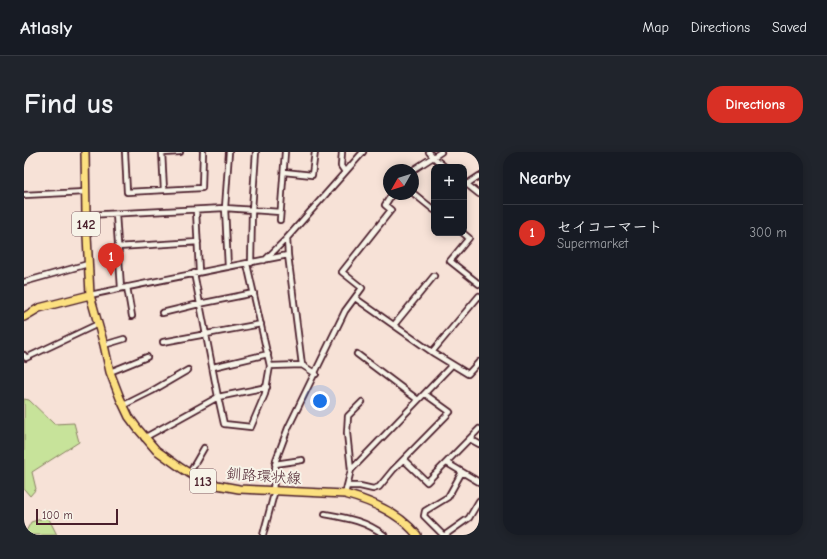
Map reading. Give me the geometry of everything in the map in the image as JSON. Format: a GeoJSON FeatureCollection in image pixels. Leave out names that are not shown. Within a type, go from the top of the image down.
{"type":"FeatureCollection","features":[{"type":"Feature","properties":{"kind":"main road","name":"142"},"geometry":{"type":"LineString","coordinates":[[85,152],[85,192],[90,295]]}},
{"type":"Feature","properties":{"kind":"main road"},"geometry":{"type":"LineString","coordinates":[[24,317],[39,308],[90,295]]}},
{"type":"Feature","properties":{"kind":"main road","name":"釧路環状線"},"geometry":{"type":"LineString","coordinates":[[90,295],[110,372],[129,417],[144,438],[156,450],[202,481],[217,485],[239,489],[345,494],[357,497],[381,507],[404,522],[417,535]]}},
{"type":"Feature","properties":{"kind":"street"},"geometry":{"type":"LineString","coordinates":[[125,152],[127,192],[202,188],[203,152]]}},
{"type":"Feature","properties":{"kind":"street"},"geometry":{"type":"LineString","coordinates":[[164,190],[162,152],[180,152]]}},
{"type":"Feature","properties":{"kind":"street"},"geometry":{"type":"LineString","coordinates":[[228,152],[225,208],[228,267]]}},
{"type":"Feature","properties":{"kind":"street"},"geometry":{"type":"LineString","coordinates":[[196,210],[198,242],[196,273],[199,304],[224,424],[251,427],[265,394],[270,366],[249,264],[256,152]]}},
{"type":"Feature","properties":{"kind":"street"},"geometry":{"type":"LineString","coordinates":[[280,220],[285,152]]}},
{"type":"Feature","properties":{"kind":"street"},"geometry":{"type":"LineString","coordinates":[[284,172],[312,175],[315,152]]}},
{"type":"Feature","properties":{"kind":"street"},"geometry":{"type":"LineString","coordinates":[[342,152],[341,166],[345,172]]}},
{"type":"Feature","properties":{"kind":"street"},"geometry":{"type":"LineString","coordinates":[[265,260],[287,238],[363,152]]}},
{"type":"Feature","properties":{"kind":"street"},"geometry":{"type":"LineString","coordinates":[[429,152],[433,158],[441,164]]}},
{"type":"Feature","properties":{"kind":"street"},"geometry":{"type":"LineString","coordinates":[[419,166],[441,152]]}},
{"type":"Feature","properties":{"kind":"street"},"geometry":{"type":"LineString","coordinates":[[467,182],[479,176]]}},
{"type":"Feature","properties":{"kind":"street"},"geometry":{"type":"LineString","coordinates":[[467,184],[479,194]]}},
{"type":"Feature","properties":{"kind":"street"},"geometry":{"type":"LineString","coordinates":[[24,195],[85,192]]}},
{"type":"Feature","properties":{"kind":"street"},"geometry":{"type":"LineString","coordinates":[[419,198],[431,208]]}},
{"type":"Feature","properties":{"kind":"street"},"geometry":{"type":"LineString","coordinates":[[263,535],[274,490],[275,464],[288,428],[299,403],[316,374],[345,311],[362,288],[342,272],[391,210],[385,205],[388,200]]}},
{"type":"Feature","properties":{"kind":"street"},"geometry":{"type":"LineString","coordinates":[[86,215],[225,208],[280,212]]}},
{"type":"Feature","properties":{"kind":"street"},"geometry":{"type":"LineString","coordinates":[[116,214],[121,288]]}},
{"type":"Feature","properties":{"kind":"street"},"geometry":{"type":"LineString","coordinates":[[467,236],[469,238],[450,261],[479,284]]}},
{"type":"Feature","properties":{"kind":"street"},"geometry":{"type":"LineString","coordinates":[[287,238],[302,365]]}},
{"type":"Feature","properties":{"kind":"street"},"geometry":{"type":"LineString","coordinates":[[118,247],[198,242]]}},
{"type":"Feature","properties":{"kind":"street"},"geometry":{"type":"LineString","coordinates":[[90,295],[288,255]]}},
{"type":"Feature","properties":{"kind":"street"},"geometry":{"type":"LineString","coordinates":[[24,282],[88,264]]}},
{"type":"Feature","properties":{"kind":"street"},"geometry":{"type":"LineString","coordinates":[[394,326],[434,276]]}},
{"type":"Feature","properties":{"kind":"street"},"geometry":{"type":"LineString","coordinates":[[127,287],[132,316]]}},
{"type":"Feature","properties":{"kind":"street"},"geometry":{"type":"LineString","coordinates":[[162,313],[254,293]]}},
{"type":"Feature","properties":{"kind":"street"},"geometry":{"type":"LineString","coordinates":[[432,352],[479,296]]}},
{"type":"Feature","properties":{"kind":"street"},"geometry":{"type":"LineString","coordinates":[[355,298],[432,352],[468,374],[478,364]]}},
{"type":"Feature","properties":{"kind":"street"},"geometry":{"type":"LineString","coordinates":[[24,356],[26,358],[98,324]]}},
{"type":"Feature","properties":{"kind":"street"},"geometry":{"type":"LineString","coordinates":[[163,342],[261,324]]}},
{"type":"Feature","properties":{"kind":"street"},"geometry":{"type":"LineString","coordinates":[[104,345],[124,339]]}},
{"type":"Feature","properties":{"kind":"street"},"geometry":{"type":"LineString","coordinates":[[213,367],[268,354]]}},
{"type":"Feature","properties":{"kind":"street"},"geometry":{"type":"LineString","coordinates":[[357,354],[418,400]]}},
{"type":"Feature","properties":{"kind":"street"},"geometry":{"type":"LineString","coordinates":[[110,372],[147,357]]}},
{"type":"Feature","properties":{"kind":"street"},"geometry":{"type":"LineString","coordinates":[[270,366],[302,365],[316,374]]}},
{"type":"Feature","properties":{"kind":"street"},"geometry":{"type":"LineString","coordinates":[[351,470],[452,365]]}},
{"type":"Feature","properties":{"kind":"street"},"geometry":{"type":"LineString","coordinates":[[124,405],[188,370]]}},
{"type":"Feature","properties":{"kind":"street"},"geometry":{"type":"LineString","coordinates":[[144,438],[218,397],[267,387]]}},
{"type":"Feature","properties":{"kind":"street"},"geometry":{"type":"LineString","coordinates":[[347,486],[360,486],[373,489],[379,487],[393,470],[450,412],[425,394]]}},
{"type":"Feature","properties":{"kind":"street"},"geometry":{"type":"LineString","coordinates":[[345,494],[351,470],[347,433],[348,416],[362,402]]}},
{"type":"Feature","properties":{"kind":"street"},"geometry":{"type":"LineString","coordinates":[[404,460],[428,482],[479,429]]}},
{"type":"Feature","properties":{"kind":"street"},"geometry":{"type":"LineString","coordinates":[[470,438],[479,444]]}},
{"type":"Feature","properties":{"kind":"street"},"geometry":{"type":"LineString","coordinates":[[190,474],[204,448]]}},
{"type":"Feature","properties":{"kind":"street"},"geometry":{"type":"LineString","coordinates":[[275,464],[302,460]]}},
{"type":"Feature","properties":{"kind":"street"},"geometry":{"type":"LineString","coordinates":[[447,463],[479,482]]}},
{"type":"Feature","properties":{"kind":"street"},"geometry":{"type":"LineString","coordinates":[[462,472],[448,497],[425,511],[424,516],[444,535],[469,518],[479,501]]}},
{"type":"Feature","properties":{"kind":"street"},"geometry":{"type":"LineString","coordinates":[[325,514],[353,519],[376,529],[384,535]]}},
{"type":"Feature","properties":{"kind":"green space"},"geometry":{"type":"Polygon","coordinates":[[[24,399],[29,400],[54,424],[74,423],[79,442],[32,472],[36,489],[30,496],[24,489],[24,399]]]}},
{"type":"Feature","properties":{"kind":"green space"},"geometry":{"type":"Polygon","coordinates":[[[48,517],[57,535],[24,535],[31,522],[48,517]]]}},
{"type":"Feature","properties":{"kind":"place","name":"セイコーマート"},"geometry":{"type":"Point","coordinates":[111,276]}}]}
